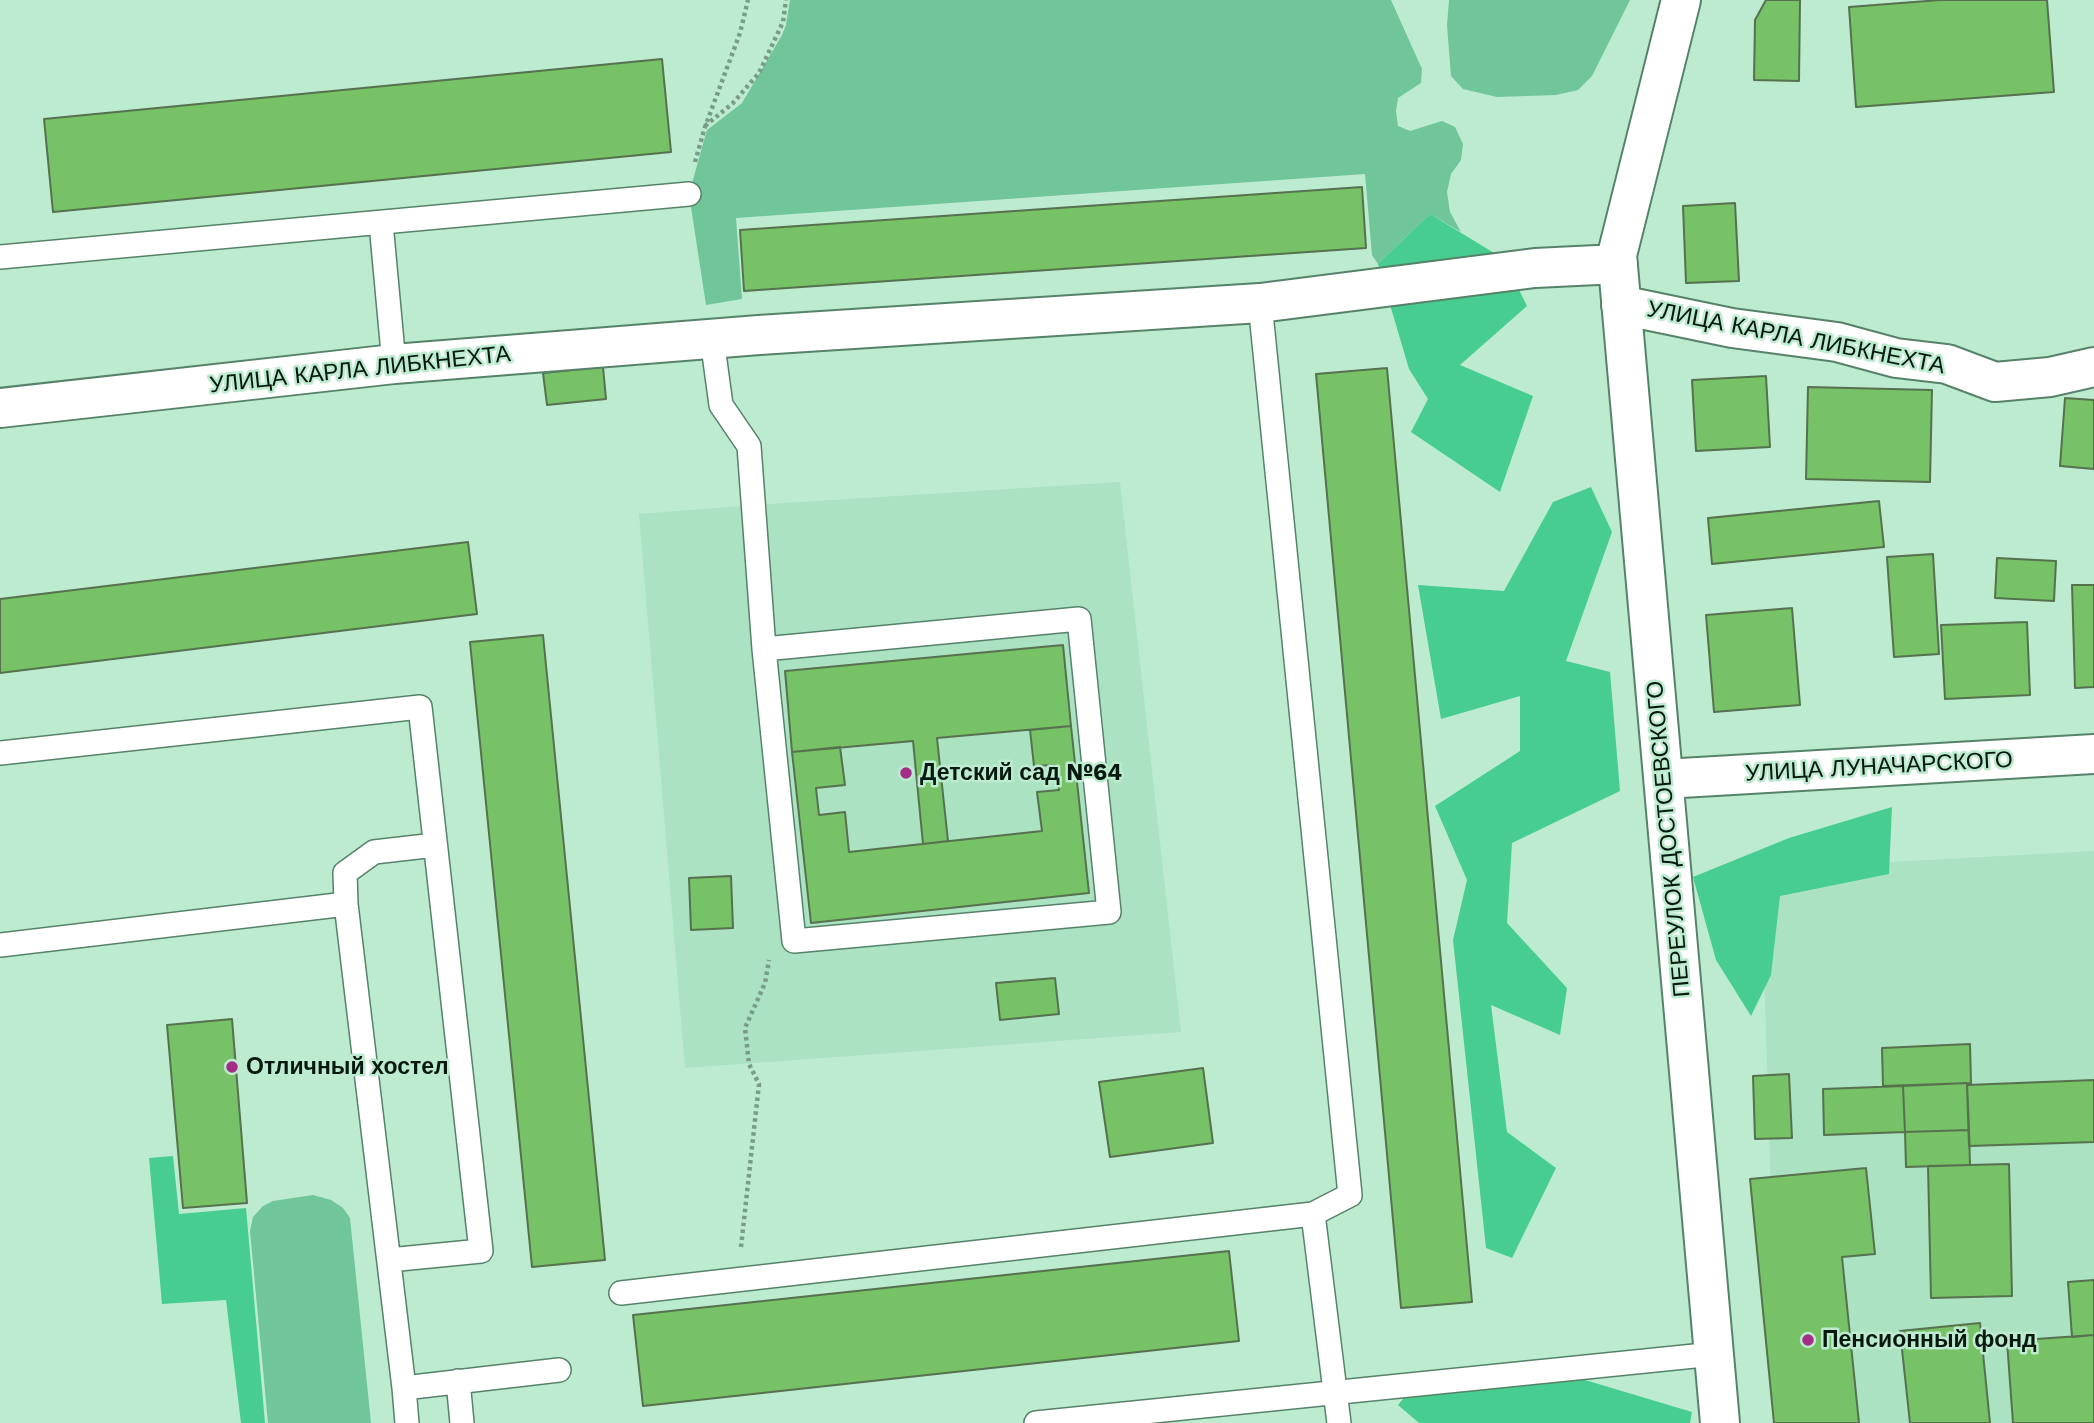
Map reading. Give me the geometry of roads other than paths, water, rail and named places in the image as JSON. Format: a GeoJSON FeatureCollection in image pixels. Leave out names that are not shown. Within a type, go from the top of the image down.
{"type":"FeatureCollection","features":[{"type":"Feature","properties":{"kind":"street","name":"ПЕРЕУЛОК ДОСТОЕВСКОГО"},"geometry":{"type":"LineString","coordinates":[[1681,0],[1617,259],[1720,1423]]}},
{"type":"Feature","properties":{"kind":"street","name":"УЛИЦА КАРЛА ЛИБКНЕХТА"},"geometry":{"type":"LineString","coordinates":[[1,401],[394,364],[716,338],[1260,303],[1617,259]]}},
{"type":"Feature","properties":{"kind":"street","name":"УЛИЦА КАРЛА ЛИБКНЕХТА"},"geometry":{"type":"LineString","coordinates":[[1621,305],[1732,328],[1837,342],[1896,358],[1947,364],[1996,382],[2050,377],[2094,367]]}},
{"type":"Feature","properties":{"kind":"street","name":"УЛИЦА ЛУНАЧАРСКОГО"},"geometry":{"type":"LineString","coordinates":[[1664,779],[2094,754]]}},
{"type":"Feature","properties":{"kind":"lane"},"geometry":{"type":"LineString","coordinates":[[0,257],[689,194]]}},
{"type":"Feature","properties":{"kind":"lane"},"geometry":{"type":"LineString","coordinates":[[381,223],[394,364]]}},
{"type":"Feature","properties":{"kind":"lane"},"geometry":{"type":"LineString","coordinates":[[621,1293],[1313,1214],[1350,1195],[1260,303]]}},
{"type":"Feature","properties":{"kind":"lane"},"geometry":{"type":"LineString","coordinates":[[716,338],[721,405],[750,446],[764,649],[794,941],[1109,912],[1079,619],[764,649]]}},
{"type":"Feature","properties":{"kind":"lane"},"geometry":{"type":"LineString","coordinates":[[0,753],[420,707],[481,1251],[389,1260]]}},
{"type":"Feature","properties":{"kind":"lane"},"geometry":{"type":"LineString","coordinates":[[407,1423],[346,904],[345,873],[374,852],[435,845]]}},
{"type":"Feature","properties":{"kind":"lane"},"geometry":{"type":"LineString","coordinates":[[0,945],[346,904]]}},
{"type":"Feature","properties":{"kind":"lane"},"geometry":{"type":"LineString","coordinates":[[1313,1214],[1339,1423]]}},
{"type":"Feature","properties":{"kind":"lane"},"geometry":{"type":"LineString","coordinates":[[1036,1423],[1714,1354]]}},
{"type":"Feature","properties":{"kind":"lane"},"geometry":{"type":"LineString","coordinates":[[404,1388],[559,1370]]}},
{"type":"Feature","properties":{"kind":"lane"},"geometry":{"type":"LineString","coordinates":[[458,1381],[462,1423]]}},
{"type":"Feature","properties":{"kind":"place","name":"Детский сад №64"},"geometry":{"type":"Point","coordinates":[906,773]}},
{"type":"Feature","properties":{"kind":"place","name":"Отличный хостел"},"geometry":{"type":"Point","coordinates":[232,1067]}},
{"type":"Feature","properties":{"kind":"place","name":"Пенсионный фонд"},"geometry":{"type":"Point","coordinates":[1808,1340]}}]}
